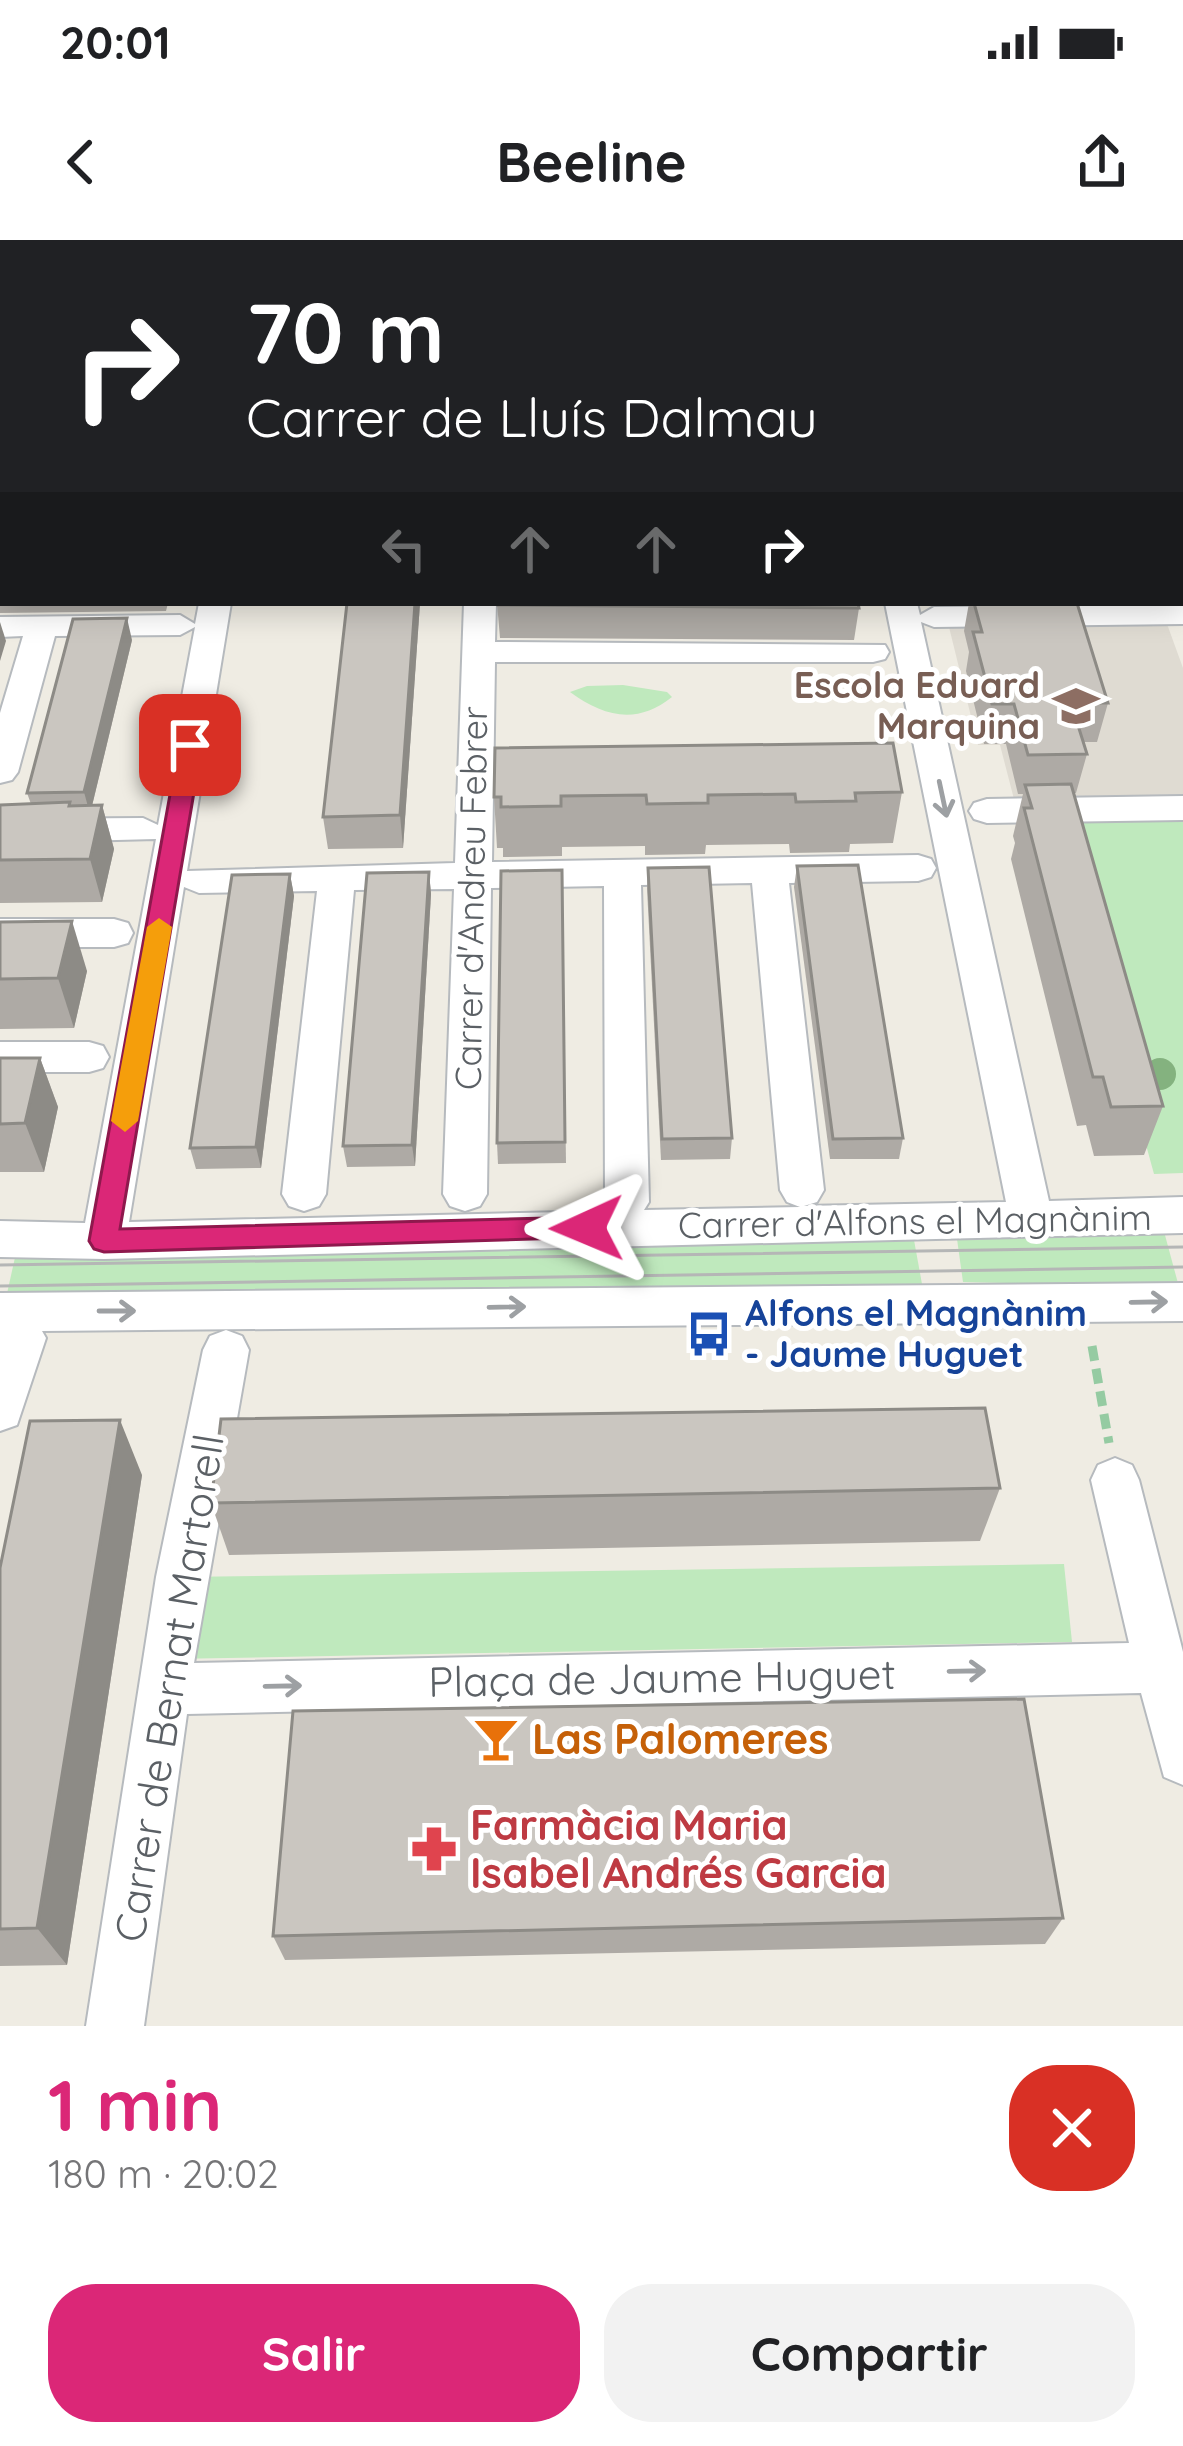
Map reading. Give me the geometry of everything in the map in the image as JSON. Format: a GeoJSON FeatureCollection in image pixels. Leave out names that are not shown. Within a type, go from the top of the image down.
{"type":"FeatureCollection","features":[{"type":"Feature","properties":{"kind":"street"},"geometry":{"type":"LineString","coordinates":[[104,1241],[214,606]]}},
{"type":"Feature","properties":{"kind":"street","name":"Carrer d'Andreu Febrer"},"geometry":{"type":"LineString","coordinates":[[465,1194],[480,606]]}},
{"type":"Feature","properties":{"kind":"street"},"geometry":{"type":"LineString","coordinates":[[1031,1218],[917,610],[1178,616]]}},
{"type":"Feature","properties":{"kind":"street"},"geometry":{"type":"LineString","coordinates":[[0,627],[180,625]]}},
{"type":"Feature","properties":{"kind":"street"},"geometry":{"type":"LineString","coordinates":[[0,772],[42,626]]}},
{"type":"Feature","properties":{"kind":"street"},"geometry":{"type":"LineString","coordinates":[[477,652],[873,652]]}},
{"type":"Feature","properties":{"kind":"street"},"geometry":{"type":"LineString","coordinates":[[472,782],[519,782]]}},
{"type":"Feature","properties":{"kind":"street"},"geometry":{"type":"LineString","coordinates":[[987,811],[1183,808]]}},
{"type":"Feature","properties":{"kind":"street"},"geometry":{"type":"LineString","coordinates":[[0,831],[142,830]]}},
{"type":"Feature","properties":{"kind":"street"},"geometry":{"type":"LineString","coordinates":[[199,880],[918,868]]}},
{"type":"Feature","properties":{"kind":"street"},"geometry":{"type":"LineString","coordinates":[[769,871],[802,1190]]}},
{"type":"Feature","properties":{"kind":"street"},"geometry":{"type":"LineString","coordinates":[[622,873],[627,1202]]}},
{"type":"Feature","properties":{"kind":"street"},"geometry":{"type":"LineString","coordinates":[[304,1193],[337,876]]}},
{"type":"Feature","properties":{"kind":"street"},"geometry":{"type":"LineString","coordinates":[[0,933],[115,933]]}},
{"type":"Feature","properties":{"kind":"street"},"geometry":{"type":"LineString","coordinates":[[0,1057],[89,1057]]}},
{"type":"Feature","properties":{"kind":"street","name":"Carrer d'Alfons el Magnànim"},"geometry":{"type":"LineString","coordinates":[[0,1239],[104,1241],[1183,1215]]}},
{"type":"Feature","properties":{"kind":"street"},"geometry":{"type":"LineString","coordinates":[[0,1410],[12,1325],[1183,1302]]}},
{"type":"Feature","properties":{"kind":"street","name":"Carrer de Bernat Martorell"},"geometry":{"type":"LineString","coordinates":[[115,2026],[181,1576],[226,1350]]}},
{"type":"Feature","properties":{"kind":"street"},"geometry":{"type":"LineString","coordinates":[[1115,1480],[1183,1758]]}},
{"type":"Feature","properties":{"kind":"street","name":"Plaça de Jaume Huguet"},"geometry":{"type":"LineString","coordinates":[[166,1689],[1159,1667]]}},
{"type":"Feature","properties":{"kind":"path"},"geometry":{"type":"LineString","coordinates":[[1093,1346],[1115,1480]]}},
{"type":"Feature","properties":{"kind":"shaded area","name":"Escola Eduard Marquina"},"geometry":{"type":"Polygon","coordinates":[[[1167,624],[1183,668],[1183,801],[1015,803],[1000,745],[978,745],[949,627],[1167,624]]]}},
{"type":"Feature","properties":{"kind":"green space"},"geometry":{"type":"Polygon","coordinates":[[[623,685],[667,692],[672,697],[646,712],[621,714],[595,707],[570,692],[587,686],[623,685]]]}},
{"type":"Feature","properties":{"kind":"green space"},"geometry":{"type":"Polygon","coordinates":[[[1183,815],[1183,1173],[1154,1174],[1056,817],[1183,815]]]}},
{"type":"Feature","properties":{"kind":"green space"},"geometry":{"type":"Polygon","coordinates":[[[1162,1224],[1179,1287],[963,1282],[957,1239],[1162,1224]]]}},
{"type":"Feature","properties":{"kind":"green space"},"geometry":{"type":"Polygon","coordinates":[[[914,1240],[922,1284],[6,1298],[16,1253],[914,1240]]]}},
{"type":"Feature","properties":{"kind":"green space"},"geometry":{"type":"Polygon","coordinates":[[[1064,1564],[1072,1642],[170,1659],[181,1577],[1064,1564]]]}},
{"type":"Feature","properties":{"kind":"building"},"geometry":{"type":"Polygon","coordinates":[[[347,606],[415,606],[400,815],[323,817],[347,606]]]}},
{"type":"Feature","properties":{"kind":"building"},"geometry":{"type":"Polygon","coordinates":[[[618,606],[859,606],[859,608],[618,606]]]}},
{"type":"Feature","properties":{"kind":"building"},"geometry":{"type":"Polygon","coordinates":[[[975,606],[1078,606],[1108,703],[1071,703],[1087,754],[1028,755],[1014,704],[992,704],[973,632],[982,632],[975,606]]]}},
{"type":"Feature","properties":{"kind":"building"},"geometry":{"type":"Polygon","coordinates":[[[127,618],[84,792],[27,793],[73,619],[127,618]]]}},
{"type":"Feature","properties":{"kind":"building"},"geometry":{"type":"Polygon","coordinates":[[[893,743],[902,792],[855,793],[856,801],[796,802],[795,794],[708,795],[708,803],[647,804],[646,795],[561,796],[561,806],[501,807],[501,797],[494,797],[495,748],[893,743]]]}},
{"type":"Feature","properties":{"kind":"building"},"geometry":{"type":"Polygon","coordinates":[[[1071,784],[1163,1106],[1111,1107],[1103,1077],[1093,1077],[1024,808],[1032,808],[1025,785],[1071,784]]]}},
{"type":"Feature","properties":{"kind":"building"},"geometry":{"type":"Polygon","coordinates":[[[70,802],[69,806],[102,805],[90,859],[0,860],[0,805],[70,802]]]}},
{"type":"Feature","properties":{"kind":"building"},"geometry":{"type":"Polygon","coordinates":[[[858,865],[903,1138],[833,1139],[797,866],[858,865]]]}},
{"type":"Feature","properties":{"kind":"building"},"geometry":{"type":"Polygon","coordinates":[[[709,867],[732,1138],[662,1139],[648,868],[709,867]]]}},
{"type":"Feature","properties":{"kind":"building"},"geometry":{"type":"Polygon","coordinates":[[[562,870],[565,1142],[497,1143],[501,871],[562,870]]]}},
{"type":"Feature","properties":{"kind":"building"},"geometry":{"type":"Polygon","coordinates":[[[429,872],[412,1145],[343,1146],[367,873],[429,872]]]}},
{"type":"Feature","properties":{"kind":"building"},"geometry":{"type":"Polygon","coordinates":[[[290,874],[256,1147],[190,1148],[232,875],[290,874]]]}},
{"type":"Feature","properties":{"kind":"building"},"geometry":{"type":"Polygon","coordinates":[[[72,921],[58,978],[0,979],[0,922],[72,921]]]}},
{"type":"Feature","properties":{"kind":"building"},"geometry":{"type":"Polygon","coordinates":[[[0,1058],[40,1058],[25,1123],[0,1124],[0,1058]]]}},
{"type":"Feature","properties":{"kind":"building"},"geometry":{"type":"Polygon","coordinates":[[[985,1408],[1000,1488],[211,1503],[221,1419],[985,1408]]]}},
{"type":"Feature","properties":{"kind":"building"},"geometry":{"type":"Polygon","coordinates":[[[120,1420],[37,1928],[0,1929],[0,1568],[30,1421],[120,1420]]]}},
{"type":"Feature","properties":{"kind":"building"},"geometry":{"type":"Polygon","coordinates":[[[1024,1699],[1063,1918],[273,1936],[293,1711],[1024,1699]]]}},
{"type":"Feature","properties":{"kind":"tram line"},"geometry":{"type":"LineString","coordinates":[[0,1265],[1183,1247]]}},
{"type":"Feature","properties":{"kind":"tram line"},"geometry":{"type":"LineString","coordinates":[[0,1286],[1183,1267]]}},
{"type":"Feature","properties":{"kind":"slow traffic"},"geometry":{"type":"LineString","coordinates":[[125,1121],[159,927]]}},
{"type":"Feature","properties":{"kind":"place","name":"Escola Eduard Marquina"},"geometry":{"type":"Point","coordinates":[1076,706]}},
{"type":"Feature","properties":{"kind":"place","name":"Alfons el Magnànim - Jaume Huguet"},"geometry":{"type":"Point","coordinates":[709,1334]}},
{"type":"Feature","properties":{"kind":"place","name":"Las Palomeres"},"geometry":{"type":"Point","coordinates":[496,1739]}},
{"type":"Feature","properties":{"kind":"place","name":"Farmàcia Maria Isabel Andrés Garcia"},"geometry":{"type":"Point","coordinates":[434,1849]}},
{"type":"Feature","properties":{"kind":"route"},"geometry":{"type":"LineString","coordinates":[[190,745],[104,1241],[587,1228]]}}]}
